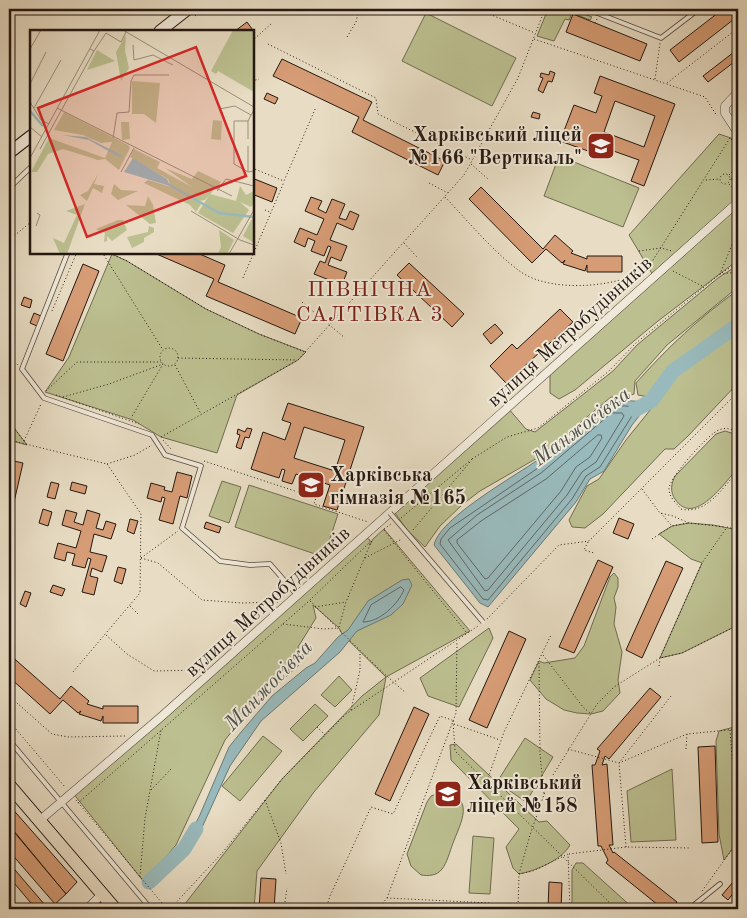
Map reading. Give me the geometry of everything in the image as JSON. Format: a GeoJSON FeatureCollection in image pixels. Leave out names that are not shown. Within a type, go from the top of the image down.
{"type":"FeatureCollection","features":[{"type":"Feature","properties":{"kind":"main road"},"geometry":{"type":"LineString","coordinates":[[161,30],[188,9]]}},
{"type":"Feature","properties":{"kind":"main road"},"geometry":{"type":"LineString","coordinates":[[9,153],[30,137]]}},
{"type":"Feature","properties":{"kind":"main road"},"geometry":{"type":"LineString","coordinates":[[9,785],[109,902]]}},
{"type":"Feature","properties":{"kind":"street"},"geometry":{"type":"LineString","coordinates":[[738,92],[725,106],[725,113],[738,133]]}},
{"type":"Feature","properties":{"kind":"street","name":"вулиця Метробудівників"},"geometry":{"type":"LineString","coordinates":[[39,821],[298,596],[738,202]]}},
{"type":"Feature","properties":{"kind":"street"},"geometry":{"type":"LineString","coordinates":[[87,909],[109,902]]}},
{"type":"Feature","properties":{"kind":"lane"},"geometry":{"type":"LineString","coordinates":[[587,9],[660,38],[699,9]]}},
{"type":"Feature","properties":{"kind":"lane"},"geometry":{"type":"LineString","coordinates":[[9,188],[30,168]]}},
{"type":"Feature","properties":{"kind":"lane"},"geometry":{"type":"LineString","coordinates":[[67,254],[22,369],[44,398],[152,435],[165,455],[201,466],[182,528],[220,561],[250,565],[270,564],[298,596]]}},
{"type":"Feature","properties":{"kind":"lane"},"geometry":{"type":"LineString","coordinates":[[390,513],[483,622]]}},
{"type":"Feature","properties":{"kind":"lane"},"geometry":{"type":"LineString","coordinates":[[9,740],[151,909]]}},
{"type":"Feature","properties":{"kind":"lane"},"geometry":{"type":"LineString","coordinates":[[694,905],[720,884]]}},
{"type":"Feature","properties":{"kind":"path"},"geometry":{"type":"LineString","coordinates":[[347,37],[356,22],[359,9]]}},
{"type":"Feature","properties":{"kind":"path"},"geometry":{"type":"LineString","coordinates":[[358,14],[372,14],[386,9]]}},
{"type":"Feature","properties":{"kind":"path"},"geometry":{"type":"LineString","coordinates":[[477,9],[536,33]]}},
{"type":"Feature","properties":{"kind":"path"},"geometry":{"type":"LineString","coordinates":[[9,440],[107,464],[135,454],[161,437],[298,360],[464,175],[518,78],[545,9]]}},
{"type":"Feature","properties":{"kind":"path"},"geometry":{"type":"LineString","coordinates":[[595,23],[597,18]]}},
{"type":"Feature","properties":{"kind":"path"},"geometry":{"type":"LineString","coordinates":[[254,39],[272,24]]}},
{"type":"Feature","properties":{"kind":"path"},"geometry":{"type":"LineString","coordinates":[[666,84],[738,28]]}},
{"type":"Feature","properties":{"kind":"path"},"geometry":{"type":"LineString","coordinates":[[655,80],[660,38]]}},
{"type":"Feature","properties":{"kind":"path"},"geometry":{"type":"LineString","coordinates":[[533,39],[705,96]]}},
{"type":"Feature","properties":{"kind":"path"},"geometry":{"type":"LineString","coordinates":[[268,44],[376,98],[378,114],[473,160]]}},
{"type":"Feature","properties":{"kind":"path"},"geometry":{"type":"LineString","coordinates":[[254,81],[259,80]]}},
{"type":"Feature","properties":{"kind":"path"},"geometry":{"type":"LineString","coordinates":[[254,254],[316,107]]}},
{"type":"Feature","properties":{"kind":"path"},"geometry":{"type":"LineString","coordinates":[[444,198],[522,273],[540,281],[586,286],[610,284],[637,275],[648,268],[731,138]]}},
{"type":"Feature","properties":{"kind":"path"},"geometry":{"type":"LineString","coordinates":[[471,164],[488,179]]}},
{"type":"Feature","properties":{"kind":"path"},"geometry":{"type":"LineString","coordinates":[[729,176],[738,166]]}},
{"type":"Feature","properties":{"kind":"path"},"geometry":{"type":"LineString","coordinates":[[254,169],[284,181]]}},
{"type":"Feature","properties":{"kind":"path"},"geometry":{"type":"LineString","coordinates":[[705,180],[720,179],[724,175],[729,176]]}},
{"type":"Feature","properties":{"kind":"path"},"geometry":{"type":"LineString","coordinates":[[728,183],[729,176]]}},
{"type":"Feature","properties":{"kind":"path"},"geometry":{"type":"LineString","coordinates":[[720,179],[722,183],[728,183]]}},
{"type":"Feature","properties":{"kind":"path"},"geometry":{"type":"LineString","coordinates":[[730,179],[738,179]]}},
{"type":"Feature","properties":{"kind":"path"},"geometry":{"type":"LineString","coordinates":[[429,183],[449,193]]}},
{"type":"Feature","properties":{"kind":"path"},"geometry":{"type":"LineString","coordinates":[[728,183],[738,195]]}},
{"type":"Feature","properties":{"kind":"path"},"geometry":{"type":"LineString","coordinates":[[265,210],[271,212]]}},
{"type":"Feature","properties":{"kind":"path"},"geometry":{"type":"LineString","coordinates":[[9,240],[30,223]]}},
{"type":"Feature","properties":{"kind":"path"},"geometry":{"type":"LineString","coordinates":[[720,274],[738,230]]}},
{"type":"Feature","properties":{"kind":"path"},"geometry":{"type":"LineString","coordinates":[[738,242],[732,248],[738,258]]}},
{"type":"Feature","properties":{"kind":"path"},"geometry":{"type":"LineString","coordinates":[[404,243],[417,257]]}},
{"type":"Feature","properties":{"kind":"path"},"geometry":{"type":"LineString","coordinates":[[639,251],[661,248],[681,253]]}},
{"type":"Feature","properties":{"kind":"path"},"geometry":{"type":"LineString","coordinates":[[50,316],[75,254]]}},
{"type":"Feature","properties":{"kind":"path"},"geometry":{"type":"LineString","coordinates":[[103,254],[164,350]]}},
{"type":"Feature","properties":{"kind":"path"},"geometry":{"type":"LineString","coordinates":[[111,254],[127,261],[206,309],[259,334],[306,352]]}},
{"type":"Feature","properties":{"kind":"path"},"geometry":{"type":"LineString","coordinates":[[244,278],[254,254]]}},
{"type":"Feature","properties":{"kind":"path"},"geometry":{"type":"LineString","coordinates":[[378,534],[472,459],[506,438],[538,428],[609,370],[636,343],[720,274],[738,263]]}},
{"type":"Feature","properties":{"kind":"path"},"geometry":{"type":"LineString","coordinates":[[665,267],[704,287]]}},
{"type":"Feature","properties":{"kind":"path"},"geometry":{"type":"LineString","coordinates":[[720,274],[738,272]]}},
{"type":"Feature","properties":{"kind":"path"},"geometry":{"type":"LineString","coordinates":[[302,302],[345,338]]}},
{"type":"Feature","properties":{"kind":"path"},"geometry":{"type":"LineString","coordinates":[[163,364],[160,355],[164,350],[174,349],[178,358]]}},
{"type":"Feature","properties":{"kind":"path"},"geometry":{"type":"LineString","coordinates":[[178,358],[298,360]]}},
{"type":"Feature","properties":{"kind":"path"},"geometry":{"type":"LineString","coordinates":[[174,364],[178,358]]}},
{"type":"Feature","properties":{"kind":"path"},"geometry":{"type":"LineString","coordinates":[[140,424],[130,419],[45,392],[77,362],[161,362]]}},
{"type":"Feature","properties":{"kind":"path"},"geometry":{"type":"LineString","coordinates":[[62,397],[109,384],[163,364],[174,364]]}},
{"type":"Feature","properties":{"kind":"path"},"geometry":{"type":"LineString","coordinates":[[130,419],[163,364]]}},
{"type":"Feature","properties":{"kind":"path"},"geometry":{"type":"LineString","coordinates":[[174,364],[202,414]]}},
{"type":"Feature","properties":{"kind":"path"},"geometry":{"type":"LineString","coordinates":[[594,553],[584,550],[589,541],[738,392]]}},
{"type":"Feature","properties":{"kind":"path"},"geometry":{"type":"LineString","coordinates":[[24,441],[44,398]]}},
{"type":"Feature","properties":{"kind":"path"},"geometry":{"type":"LineString","coordinates":[[9,421],[27,445]]}},
{"type":"Feature","properties":{"kind":"path"},"geometry":{"type":"LineString","coordinates":[[738,433],[730,429],[716,431],[673,477],[668,491],[671,498],[681,508],[696,510],[704,507],[738,471]]}},
{"type":"Feature","properties":{"kind":"path"},"geometry":{"type":"LineString","coordinates":[[161,437],[171,450]]}},
{"type":"Feature","properties":{"kind":"path"},"geometry":{"type":"LineString","coordinates":[[199,459],[316,498],[314,504],[368,523]]}},
{"type":"Feature","properties":{"kind":"path"},"geometry":{"type":"LineString","coordinates":[[365,558],[396,544],[407,535],[472,459]]}},
{"type":"Feature","properties":{"kind":"path"},"geometry":{"type":"LineString","coordinates":[[73,672],[140,593],[141,514],[107,464]]}},
{"type":"Feature","properties":{"kind":"path"},"geometry":{"type":"LineString","coordinates":[[642,488],[672,526]]}},
{"type":"Feature","properties":{"kind":"path"},"geometry":{"type":"LineString","coordinates":[[660,513],[689,523],[738,530]]}},
{"type":"Feature","properties":{"kind":"path"},"geometry":{"type":"LineString","coordinates":[[652,538],[672,526],[689,523]]}},
{"type":"Feature","properties":{"kind":"path"},"geometry":{"type":"LineString","coordinates":[[659,666],[660,658],[702,563],[727,527]]}},
{"type":"Feature","properties":{"kind":"path"},"geometry":{"type":"LineString","coordinates":[[141,558],[182,528]]}},
{"type":"Feature","properties":{"kind":"path"},"geometry":{"type":"LineString","coordinates":[[384,530],[467,633]]}},
{"type":"Feature","properties":{"kind":"path"},"geometry":{"type":"LineString","coordinates":[[78,803],[309,601],[372,539],[346,602],[339,628]]}},
{"type":"Feature","properties":{"kind":"path"},"geometry":{"type":"LineString","coordinates":[[9,721],[168,909],[223,852],[265,799],[325,735],[351,711],[483,622],[559,545],[589,541]]}},
{"type":"Feature","properties":{"kind":"path"},"geometry":{"type":"LineString","coordinates":[[141,558],[158,563],[202,600],[242,604],[290,602]]}},
{"type":"Feature","properties":{"kind":"path"},"geometry":{"type":"LineString","coordinates":[[309,601],[339,628],[342,634],[360,652],[406,693]]}},
{"type":"Feature","properties":{"kind":"path"},"geometry":{"type":"LineString","coordinates":[[315,607],[346,602]]}},
{"type":"Feature","properties":{"kind":"path"},"geometry":{"type":"LineString","coordinates":[[130,605],[138,614]]}},
{"type":"Feature","properties":{"kind":"path"},"geometry":{"type":"LineString","coordinates":[[283,624],[324,629],[339,628]]}},
{"type":"Feature","properties":{"kind":"path"},"geometry":{"type":"LineString","coordinates":[[518,909],[519,874],[544,794],[568,749],[591,714],[614,687],[660,658],[682,653],[738,625]]}},
{"type":"Feature","properties":{"kind":"path"},"geometry":{"type":"LineString","coordinates":[[105,635],[126,654],[154,671],[215,669]]}},
{"type":"Feature","properties":{"kind":"path"},"geometry":{"type":"LineString","coordinates":[[486,781],[501,740],[551,635]]}},
{"type":"Feature","properties":{"kind":"path"},"geometry":{"type":"LineString","coordinates":[[378,909],[388,898],[456,713],[457,640]]}},
{"type":"Feature","properties":{"kind":"path"},"geometry":{"type":"LineString","coordinates":[[351,711],[360,670],[360,652]]}},
{"type":"Feature","properties":{"kind":"path"},"geometry":{"type":"LineString","coordinates":[[542,654],[583,707],[591,714]]}},
{"type":"Feature","properties":{"kind":"path"},"geometry":{"type":"LineString","coordinates":[[539,661],[540,754],[544,794]]}},
{"type":"Feature","properties":{"kind":"path"},"geometry":{"type":"LineString","coordinates":[[9,696],[52,734],[68,737],[153,737]]}},
{"type":"Feature","properties":{"kind":"path"},"geometry":{"type":"LineString","coordinates":[[626,847],[619,763],[671,696]]}},
{"type":"Feature","properties":{"kind":"path"},"geometry":{"type":"LineString","coordinates":[[326,909],[330,896],[371,807],[393,814],[440,716],[453,720]]}},
{"type":"Feature","properties":{"kind":"path"},"geometry":{"type":"LineString","coordinates":[[453,720],[455,750],[616,909]]}},
{"type":"Feature","properties":{"kind":"path"},"geometry":{"type":"LineString","coordinates":[[453,724],[501,740]]}},
{"type":"Feature","properties":{"kind":"path"},"geometry":{"type":"LineString","coordinates":[[317,727],[325,735]]}},
{"type":"Feature","properties":{"kind":"path"},"geometry":{"type":"LineString","coordinates":[[568,749],[619,763],[687,734],[738,729]]}},
{"type":"Feature","properties":{"kind":"path"},"geometry":{"type":"LineString","coordinates":[[140,877],[145,818],[161,730]]}},
{"type":"Feature","properties":{"kind":"path"},"geometry":{"type":"LineString","coordinates":[[730,730],[734,782],[733,849]]}},
{"type":"Feature","properties":{"kind":"path"},"geometry":{"type":"LineString","coordinates":[[686,749],[687,734]]}},
{"type":"Feature","properties":{"kind":"path"},"geometry":{"type":"LineString","coordinates":[[150,790],[172,768]]}},
{"type":"Feature","properties":{"kind":"path"},"geometry":{"type":"LineString","coordinates":[[265,799],[281,843],[286,874]]}},
{"type":"Feature","properties":{"kind":"path"},"geometry":{"type":"LineString","coordinates":[[699,894],[738,841]]}},
{"type":"Feature","properties":{"kind":"path"},"geometry":{"type":"LineString","coordinates":[[519,874],[533,871],[568,854],[626,847],[690,848]]}},
{"type":"Feature","properties":{"kind":"path"},"geometry":{"type":"LineString","coordinates":[[568,854],[570,909]]}},
{"type":"Feature","properties":{"kind":"path"},"geometry":{"type":"LineString","coordinates":[[284,909],[287,888]]}},
{"type":"Feature","properties":{"kind":"path"},"geometry":{"type":"LineString","coordinates":[[388,898],[489,903],[489,909]]}},
{"type":"Feature","properties":{"kind":"green space"},"geometry":{"type":"Polygon","coordinates":[[[548,9],[570,9],[592,17],[590,20],[572,13],[569,20],[565,19],[554,41],[537,36],[548,9]]]}},
{"type":"Feature","properties":{"kind":"green space"},"geometry":{"type":"Polygon","coordinates":[[[426,13],[516,58],[492,106],[402,61],[426,13]]]}},
{"type":"Feature","properties":{"kind":"green space"},"geometry":{"type":"Polygon","coordinates":[[[719,134],[731,138],[738,149],[738,202],[654,277],[629,235],[719,134]]]}},
{"type":"Feature","properties":{"kind":"green space"},"geometry":{"type":"Polygon","coordinates":[[[559,156],[639,188],[623,227],[544,196],[559,156]]]}},
{"type":"Feature","properties":{"kind":"green space"},"geometry":{"type":"Polygon","coordinates":[[[738,205],[738,260],[658,321],[575,390],[559,399],[550,393],[550,375],[738,205]]]}},
{"type":"Feature","properties":{"kind":"green space"},"geometry":{"type":"Polygon","coordinates":[[[112,254],[127,261],[206,309],[259,334],[306,352],[298,360],[237,395],[217,453],[161,437],[133,420],[45,392],[69,357],[112,254]]]}},
{"type":"Feature","properties":{"kind":"green space"},"geometry":{"type":"Polygon","coordinates":[[[738,265],[738,287],[667,345],[635,381],[634,394],[626,397],[611,397],[539,457],[480,491],[440,526],[425,547],[407,530],[393,510],[508,408],[526,429],[535,432],[613,371],[637,345],[718,278],[738,265]]]}},
{"type":"Feature","properties":{"kind":"green space"},"geometry":{"type":"Polygon","coordinates":[[[738,290],[738,383],[674,449],[665,449],[603,514],[585,528],[572,527],[569,520],[587,486],[599,479],[626,440],[659,399],[638,395],[636,383],[684,333],[738,290]]]}},
{"type":"Feature","properties":{"kind":"green space"},"geometry":{"type":"Polygon","coordinates":[[[9,421],[27,445],[9,440],[9,421]]]}},
{"type":"Feature","properties":{"kind":"green space"},"geometry":{"type":"Polygon","coordinates":[[[725,431],[738,435],[738,468],[709,500],[700,506],[683,507],[672,494],[675,476],[716,434],[725,431]]]}},
{"type":"Feature","properties":{"kind":"green space"},"geometry":{"type":"Polygon","coordinates":[[[222,481],[241,487],[229,523],[209,516],[222,481]]]}},
{"type":"Feature","properties":{"kind":"green space"},"geometry":{"type":"Polygon","coordinates":[[[249,485],[338,514],[324,557],[235,527],[249,485]]]}},
{"type":"Feature","properties":{"kind":"green space"},"geometry":{"type":"Polygon","coordinates":[[[689,523],[738,530],[738,625],[682,653],[660,658],[702,563],[691,559],[659,534],[672,526],[689,523]]]}},
{"type":"Feature","properties":{"kind":"green space"},"geometry":{"type":"Polygon","coordinates":[[[384,529],[470,631],[386,677],[342,634],[339,628],[313,605],[316,618],[298,647],[301,655],[299,665],[248,711],[225,740],[176,845],[144,882],[72,792],[364,536],[370,540],[370,545],[373,539],[384,529]]]}},
{"type":"Feature","properties":{"kind":"green space"},"geometry":{"type":"Polygon","coordinates":[[[614,573],[618,578],[618,587],[614,598],[616,607],[614,624],[622,652],[618,680],[620,693],[603,711],[591,714],[564,710],[546,699],[530,680],[539,661],[544,663],[575,658],[584,646],[610,577],[614,573]]]}},
{"type":"Feature","properties":{"kind":"green space"},"geometry":{"type":"Polygon","coordinates":[[[489,628],[493,638],[459,707],[428,696],[420,678],[489,628]]]}},
{"type":"Feature","properties":{"kind":"green space"},"geometry":{"type":"Polygon","coordinates":[[[339,676],[352,690],[335,707],[321,695],[339,676]]]}},
{"type":"Feature","properties":{"kind":"green space"},"geometry":{"type":"Polygon","coordinates":[[[386,677],[379,715],[314,792],[257,871],[254,909],[181,909],[282,779],[362,696],[386,677]]]}},
{"type":"Feature","properties":{"kind":"green space"},"geometry":{"type":"Polygon","coordinates":[[[315,704],[328,716],[303,741],[290,729],[315,704]]]}},
{"type":"Feature","properties":{"kind":"green space"},"geometry":{"type":"Polygon","coordinates":[[[738,726],[738,841],[724,860],[719,834],[716,741],[719,731],[738,726]]]}},
{"type":"Feature","properties":{"kind":"green space"},"geometry":{"type":"Polygon","coordinates":[[[263,736],[282,751],[240,801],[222,786],[263,736]]]}},
{"type":"Feature","properties":{"kind":"green space"},"geometry":{"type":"Polygon","coordinates":[[[525,738],[553,757],[526,802],[497,782],[525,738]]]}},
{"type":"Feature","properties":{"kind":"green space"},"geometry":{"type":"Polygon","coordinates":[[[456,744],[539,822],[547,821],[570,845],[561,855],[548,864],[519,874],[513,868],[506,847],[519,829],[451,760],[450,745],[456,744]]]}},
{"type":"Feature","properties":{"kind":"green space"},"geometry":{"type":"Polygon","coordinates":[[[672,769],[676,840],[631,842],[627,791],[672,769]]]}},
{"type":"Feature","properties":{"kind":"green space"},"geometry":{"type":"Polygon","coordinates":[[[442,792],[459,799],[463,805],[462,819],[442,869],[435,874],[421,875],[411,866],[407,854],[427,802],[431,796],[442,792]]]}},
{"type":"Feature","properties":{"kind":"green space"},"geometry":{"type":"Polygon","coordinates":[[[473,836],[494,838],[490,894],[469,893],[473,836]]]}},
{"type":"Feature","properties":{"kind":"green space"},"geometry":{"type":"Polygon","coordinates":[[[576,863],[583,863],[634,909],[572,909],[572,870],[576,863]]]}},
{"type":"Feature","properties":{"kind":"water"},"geometry":{"type":"Polygon","coordinates":[[[619,400],[651,401],[632,425],[604,471],[590,479],[576,502],[488,607],[480,603],[434,545],[440,533],[469,506],[557,446],[605,404],[619,400]]]}},
{"type":"Feature","properties":{"kind":"water"},"geometry":{"type":"Polygon","coordinates":[[[409,579],[412,585],[403,604],[391,615],[357,631],[340,652],[261,721],[230,766],[194,845],[184,845],[199,817],[229,747],[242,731],[272,696],[306,668],[315,663],[338,637],[348,630],[368,601],[402,580],[409,579]]]}},
{"type":"Feature","properties":{"kind":"building"},"geometry":{"type":"Polygon","coordinates":[[[723,9],[738,9],[738,16],[679,62],[670,50],[723,9]]]}},
{"type":"Feature","properties":{"kind":"building"},"geometry":{"type":"Polygon","coordinates":[[[573,14],[647,44],[640,61],[566,32],[573,14]]]}},
{"type":"Feature","properties":{"kind":"building"},"geometry":{"type":"Polygon","coordinates":[[[247,22],[253,30],[236,30],[247,22]]]}},
{"type":"Feature","properties":{"kind":"building"},"geometry":{"type":"Polygon","coordinates":[[[738,49],[738,59],[708,82],[703,76],[738,49]]]}},
{"type":"Feature","properties":{"kind":"building"},"geometry":{"type":"Polygon","coordinates":[[[282,59],[372,102],[363,120],[445,161],[438,175],[352,132],[359,117],[273,76],[282,59]]]}},
{"type":"Feature","properties":{"kind":"building"},"geometry":{"type":"Polygon","coordinates":[[[550,71],[555,73],[552,82],[548,81],[543,93],[538,90],[543,78],[540,77],[541,73],[549,75],[550,71]]]}},
{"type":"Feature","properties":{"kind":"building"},"geometry":{"type":"Polygon","coordinates":[[[600,76],[675,104],[644,186],[631,181],[639,160],[605,148],[601,158],[591,154],[594,144],[591,142],[588,151],[560,141],[574,105],[596,113],[602,96],[594,93],[600,76]],[[615,101],[604,132],[644,147],[655,116],[615,101]]]}},
{"type":"Feature","properties":{"kind":"building"},"geometry":{"type":"Polygon","coordinates":[[[267,93],[278,98],[275,104],[264,99],[267,93]]]}},
{"type":"Feature","properties":{"kind":"building"},"geometry":{"type":"Polygon","coordinates":[[[533,112],[540,114],[539,119],[531,117],[533,112]]]}},
{"type":"Feature","properties":{"kind":"building"},"geometry":{"type":"Polygon","coordinates":[[[254,179],[277,188],[272,202],[254,195],[254,179]]]}},
{"type":"Feature","properties":{"kind":"building"},"geometry":{"type":"Polygon","coordinates":[[[481,187],[543,249],[555,235],[573,251],[571,253],[587,259],[587,256],[622,256],[622,272],[587,272],[587,265],[585,271],[563,264],[565,260],[562,263],[546,249],[532,263],[469,199],[481,187]]]}},
{"type":"Feature","properties":{"kind":"building"},"geometry":{"type":"Polygon","coordinates":[[[311,197],[322,201],[318,209],[326,213],[332,199],[345,204],[339,218],[346,220],[350,211],[359,215],[353,230],[337,223],[330,240],[347,246],[341,261],[331,257],[328,265],[347,272],[342,285],[314,274],[320,261],[325,263],[331,247],[328,246],[324,256],[311,251],[315,241],[308,238],[305,247],[294,242],[300,228],[317,235],[324,219],[305,211],[311,197]]]}},
{"type":"Feature","properties":{"kind":"building"},"geometry":{"type":"Polygon","coordinates":[[[157,254],[200,254],[225,265],[218,282],[302,318],[295,334],[206,296],[214,279],[157,254]]]}},
{"type":"Feature","properties":{"kind":"building"},"geometry":{"type":"Polygon","coordinates":[[[409,263],[464,314],[452,327],[397,275],[409,263]]]}},
{"type":"Feature","properties":{"kind":"building"},"geometry":{"type":"Polygon","coordinates":[[[83,264],[99,271],[63,361],[46,354],[83,264]]]}},
{"type":"Feature","properties":{"kind":"building"},"geometry":{"type":"Polygon","coordinates":[[[24,297],[32,300],[30,308],[21,305],[24,297]]]}},
{"type":"Feature","properties":{"kind":"building"},"geometry":{"type":"Polygon","coordinates":[[[560,309],[573,322],[506,383],[490,366],[512,344],[517,349],[560,309]]]}},
{"type":"Feature","properties":{"kind":"building"},"geometry":{"type":"Polygon","coordinates":[[[34,313],[41,316],[37,326],[30,323],[34,313]]]}},
{"type":"Feature","properties":{"kind":"building"},"geometry":{"type":"Polygon","coordinates":[[[495,324],[503,333],[491,344],[483,334],[495,324]]]}},
{"type":"Feature","properties":{"kind":"building"},"geometry":{"type":"Polygon","coordinates":[[[288,403],[364,427],[337,510],[323,506],[330,485],[296,474],[292,484],[282,481],[285,470],[282,469],[279,478],[251,469],[263,432],[285,440],[291,423],[282,420],[288,403]],[[304,427],[294,458],[335,471],[345,440],[304,427]]]}},
{"type":"Feature","properties":{"kind":"building"},"geometry":{"type":"Polygon","coordinates":[[[247,428],[252,429],[249,438],[245,437],[241,449],[236,447],[240,435],[237,434],[238,429],[245,432],[247,428]]]}},
{"type":"Feature","properties":{"kind":"building"},"geometry":{"type":"Polygon","coordinates":[[[9,460],[23,463],[9,524],[9,460]]]}},
{"type":"Feature","properties":{"kind":"building"},"geometry":{"type":"Polygon","coordinates":[[[177,472],[192,476],[187,498],[180,496],[173,524],[159,520],[165,498],[162,497],[161,502],[147,498],[151,483],[165,487],[164,490],[172,492],[177,472]]]}},
{"type":"Feature","properties":{"kind":"building"},"geometry":{"type":"Polygon","coordinates":[[[51,482],[59,484],[55,499],[47,497],[51,482]]]}},
{"type":"Feature","properties":{"kind":"building"},"geometry":{"type":"Polygon","coordinates":[[[72,482],[87,486],[85,494],[70,490],[72,482]]]}},
{"type":"Feature","properties":{"kind":"building"},"geometry":{"type":"Polygon","coordinates":[[[43,509],[52,512],[48,526],[39,523],[43,509]]]}},
{"type":"Feature","properties":{"kind":"building"},"geometry":{"type":"Polygon","coordinates":[[[66,510],[77,513],[74,522],[83,525],[87,510],[100,514],[96,528],[103,530],[106,521],[116,524],[111,539],[94,534],[90,552],[107,556],[102,572],[92,568],[90,576],[98,578],[94,595],[82,592],[91,559],[88,558],[85,568],[72,565],[75,554],[67,552],[65,561],[54,558],[58,543],[76,548],[81,531],[62,525],[66,510]]]}},
{"type":"Feature","properties":{"kind":"building"},"geometry":{"type":"Polygon","coordinates":[[[619,518],[634,524],[628,539],[613,533],[619,518]]]}},
{"type":"Feature","properties":{"kind":"building"},"geometry":{"type":"Polygon","coordinates":[[[130,519],[138,521],[134,534],[127,531],[130,519]]]}},
{"type":"Feature","properties":{"kind":"building"},"geometry":{"type":"Polygon","coordinates":[[[206,522],[221,527],[219,533],[204,528],[206,522]]]}},
{"type":"Feature","properties":{"kind":"building"},"geometry":{"type":"Polygon","coordinates":[[[598,560],[613,567],[574,653],[559,647],[598,560]]]}},
{"type":"Feature","properties":{"kind":"building"},"geometry":{"type":"Polygon","coordinates":[[[666,561],[683,568],[642,658],[626,650],[666,561]]]}},
{"type":"Feature","properties":{"kind":"building"},"geometry":{"type":"Polygon","coordinates":[[[118,567],[126,569],[122,584],[114,581],[118,567]]]}},
{"type":"Feature","properties":{"kind":"building"},"geometry":{"type":"Polygon","coordinates":[[[53,585],[65,589],[62,596],[50,592],[53,585]]]}},
{"type":"Feature","properties":{"kind":"building"},"geometry":{"type":"Polygon","coordinates":[[[25,591],[31,593],[26,607],[20,604],[25,591]]]}},
{"type":"Feature","properties":{"kind":"building"},"geometry":{"type":"Polygon","coordinates":[[[509,631],[526,639],[487,728],[469,720],[509,631]]]}},
{"type":"Feature","properties":{"kind":"building"},"geometry":{"type":"Polygon","coordinates":[[[9,654],[60,699],[71,686],[89,701],[87,704],[103,709],[103,706],[138,706],[138,723],[103,723],[103,716],[101,721],[79,714],[81,711],[78,713],[63,700],[50,714],[9,677],[9,654]]]}},
{"type":"Feature","properties":{"kind":"building"},"geometry":{"type":"Polygon","coordinates":[[[650,688],[661,697],[609,759],[605,756],[602,765],[607,764],[613,845],[609,845],[613,853],[677,902],[671,909],[663,909],[606,863],[608,860],[601,846],[598,846],[592,765],[595,765],[600,751],[597,749],[650,688]]]}},
{"type":"Feature","properties":{"kind":"building"},"geometry":{"type":"Polygon","coordinates":[[[414,707],[429,714],[390,801],[375,794],[414,707]]]}},
{"type":"Feature","properties":{"kind":"building"},"geometry":{"type":"Polygon","coordinates":[[[715,746],[718,842],[702,843],[698,747],[715,746]]]}},
{"type":"Feature","properties":{"kind":"building"},"geometry":{"type":"Polygon","coordinates":[[[9,805],[77,882],[66,894],[9,825],[9,805]]]}},
{"type":"Feature","properties":{"kind":"building"},"geometry":{"type":"Polygon","coordinates":[[[9,826],[66,894],[55,904],[9,851],[9,826]]]}},
{"type":"Feature","properties":{"kind":"building"},"geometry":{"type":"Polygon","coordinates":[[[9,863],[45,905],[41,909],[36,909],[9,877],[9,863]]]}},
{"type":"Feature","properties":{"kind":"building"},"geometry":{"type":"Polygon","coordinates":[[[261,878],[276,879],[274,909],[259,909],[261,878]]]}},
{"type":"Feature","properties":{"kind":"building"},"geometry":{"type":"Polygon","coordinates":[[[549,882],[562,883],[561,909],[548,909],[549,882]]]}},
{"type":"Feature","properties":{"kind":"building"},"geometry":{"type":"Polygon","coordinates":[[[733,882],[738,887],[728,900],[722,895],[733,882]]]}},
{"type":"Feature","properties":{"kind":"waterway","name":"Манжосівка"},"geometry":{"type":"LineString","coordinates":[[635,410],[651,401],[673,371],[738,325]]}},
{"type":"Feature","properties":{"kind":"waterway","name":"Манжосівка"},"geometry":{"type":"LineString","coordinates":[[149,882],[184,849],[196,829]]}},
{"type":"Feature","properties":{"kind":"place","name":"Харківський ліцей №166 \"Вертикаль\""},"geometry":{"type":"Point","coordinates":[601,146]}},
{"type":"Feature","properties":{"kind":"place","name":"Харківська гімназія №165"},"geometry":{"type":"Point","coordinates":[311,485]}},
{"type":"Feature","properties":{"kind":"place","name":"Харківський ліцей №158"},"geometry":{"type":"Point","coordinates":[448,794]}},
{"type":"Feature","properties":{"kind":"district","name":"ПІВНІЧНА САЛТІВКА 3"},"geometry":{"type":"Point","coordinates":[370,300]}}]}
